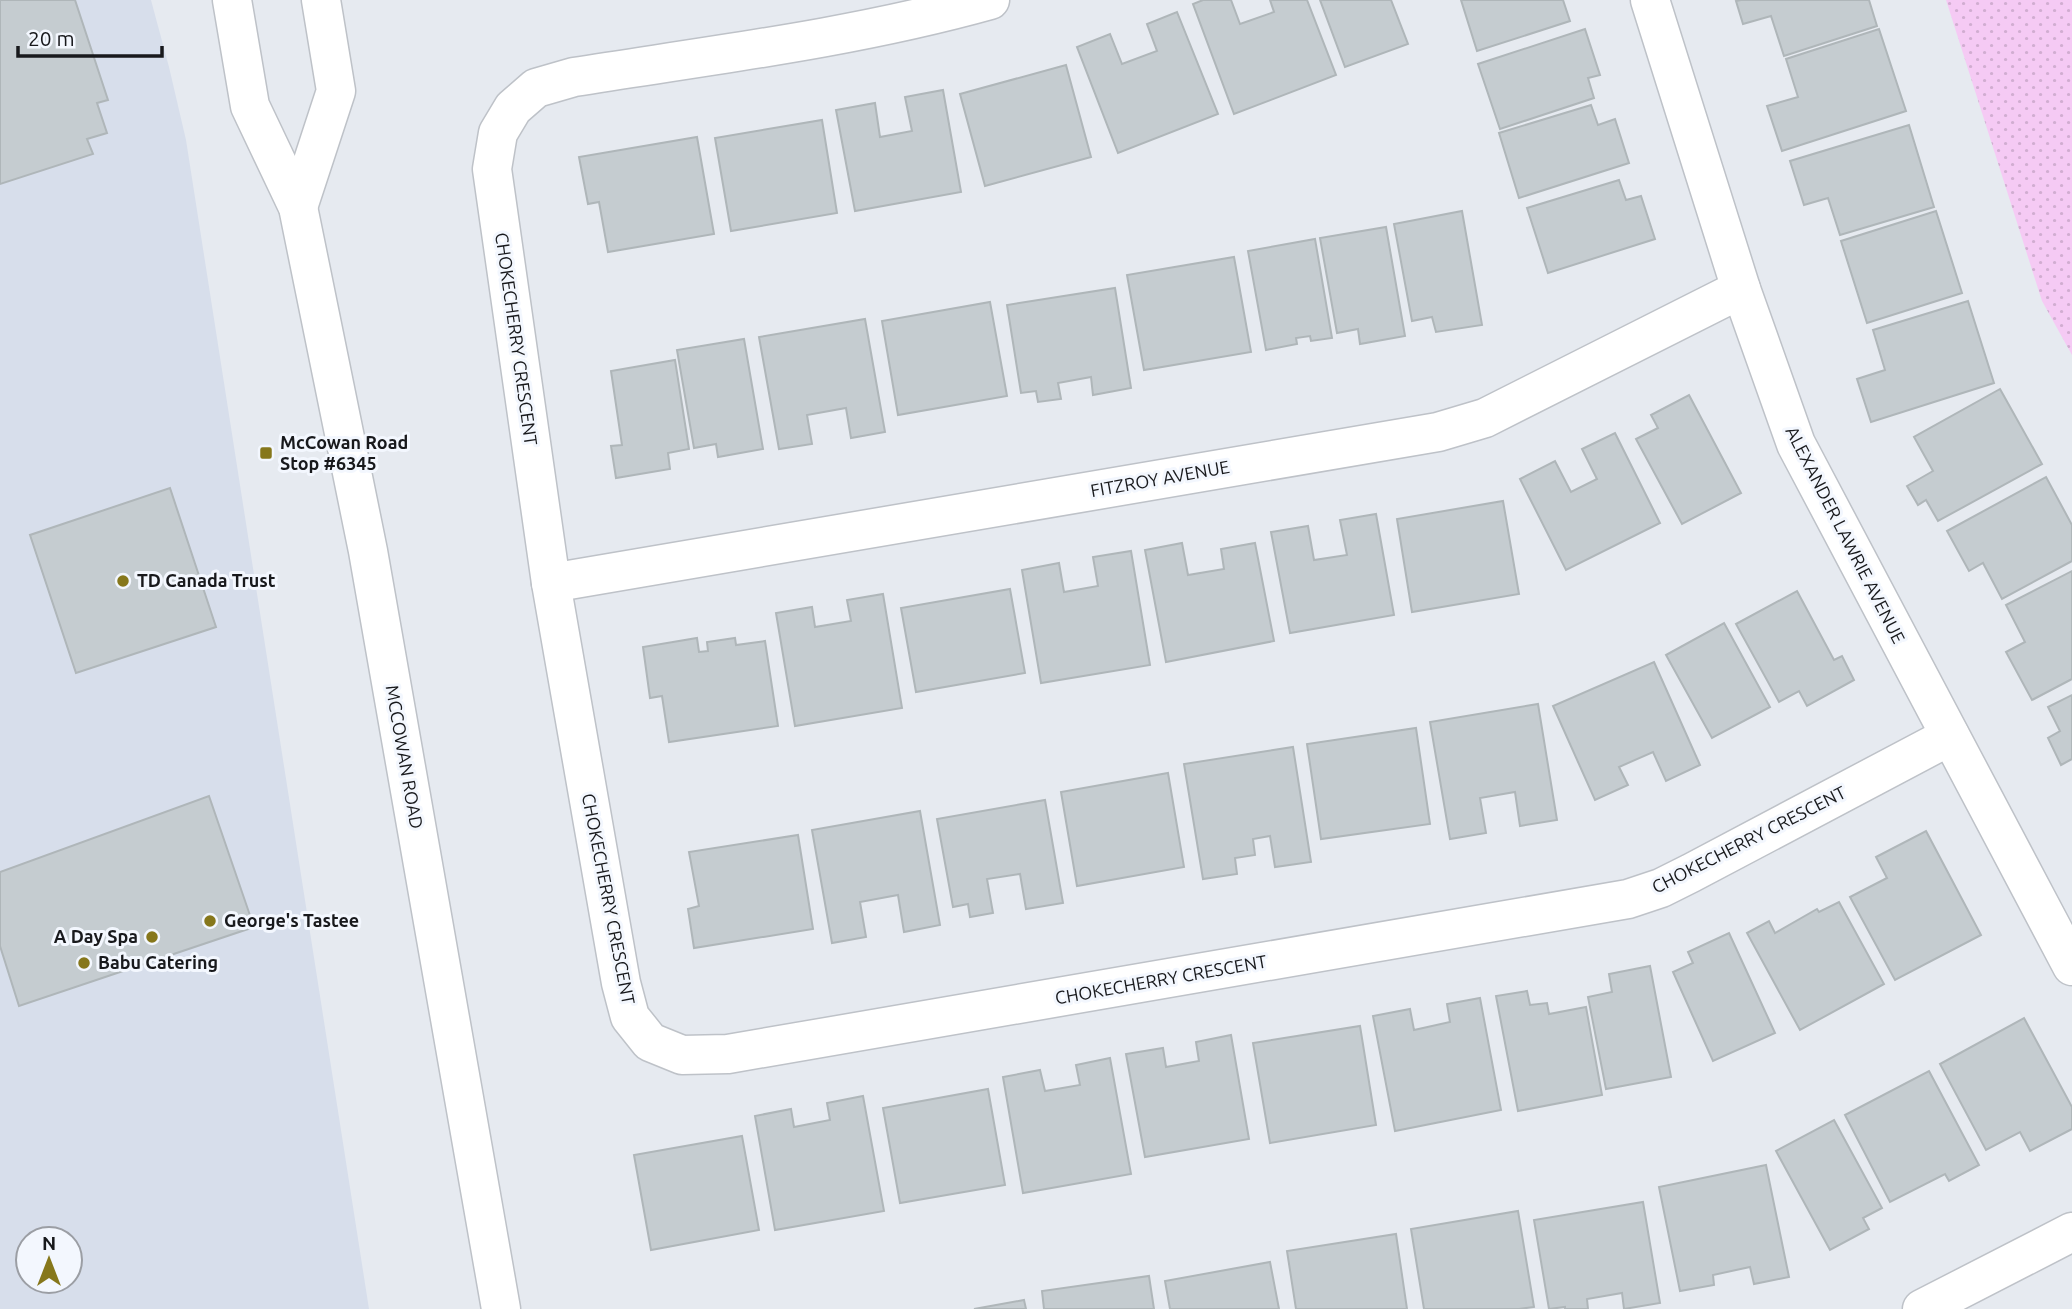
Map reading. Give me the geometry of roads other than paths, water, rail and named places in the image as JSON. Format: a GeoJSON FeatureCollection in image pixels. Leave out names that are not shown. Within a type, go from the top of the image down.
{"type":"FeatureCollection","features":[{"type":"Feature","properties":{"kind":"street","name":"MCCOWAN ROAD"},"geometry":{"type":"LineString","coordinates":[[232,0],[250,106],[298,207],[368,551],[501,1309]]}},
{"type":"Feature","properties":{"kind":"street","name":"MCCOWAN ROAD"},"geometry":{"type":"LineString","coordinates":[[298,207],[336,90],[321,0]]}},
{"type":"Feature","properties":{"kind":"street","name":"CHOKECHERRY CRESCENT"},"geometry":{"type":"LineString","coordinates":[[990,0],[940,14],[827,36],[574,77],[536,88],[513,108],[498,133],[492,169],[551,583],[621,983],[630,1017],[650,1042],[682,1055],[728,1054],[1628,899],[1661,888],[1691,873],[1950,736]]}},
{"type":"Feature","properties":{"kind":"street","name":"ALEXANDER LAWRIE AVENUE"},"geometry":{"type":"LineString","coordinates":[[1650,0],[1741,289],[1796,444],[2072,966]]}},
{"type":"Feature","properties":{"kind":"street","name":"FITZROY AVENUE"},"geometry":{"type":"LineString","coordinates":[[551,583],[1465,426],[1741,289]]}},
{"type":"Feature","properties":{"kind":"street"},"geometry":{"type":"LineString","coordinates":[[1922,1309],[2072,1232]]}},
{"type":"Feature","properties":{"kind":"place","name":"McCowan Road Stop #6345"},"geometry":{"type":"Point","coordinates":[266,453]}},
{"type":"Feature","properties":{"kind":"place","name":"TD Canada Trust"},"geometry":{"type":"Point","coordinates":[123,581]}},
{"type":"Feature","properties":{"kind":"place","name":"George's Tastee"},"geometry":{"type":"Point","coordinates":[210,921]}},
{"type":"Feature","properties":{"kind":"place","name":"A Day Spa"},"geometry":{"type":"Point","coordinates":[152,937]}},
{"type":"Feature","properties":{"kind":"place","name":"Babu Catering"},"geometry":{"type":"Point","coordinates":[84,963]}}]}
